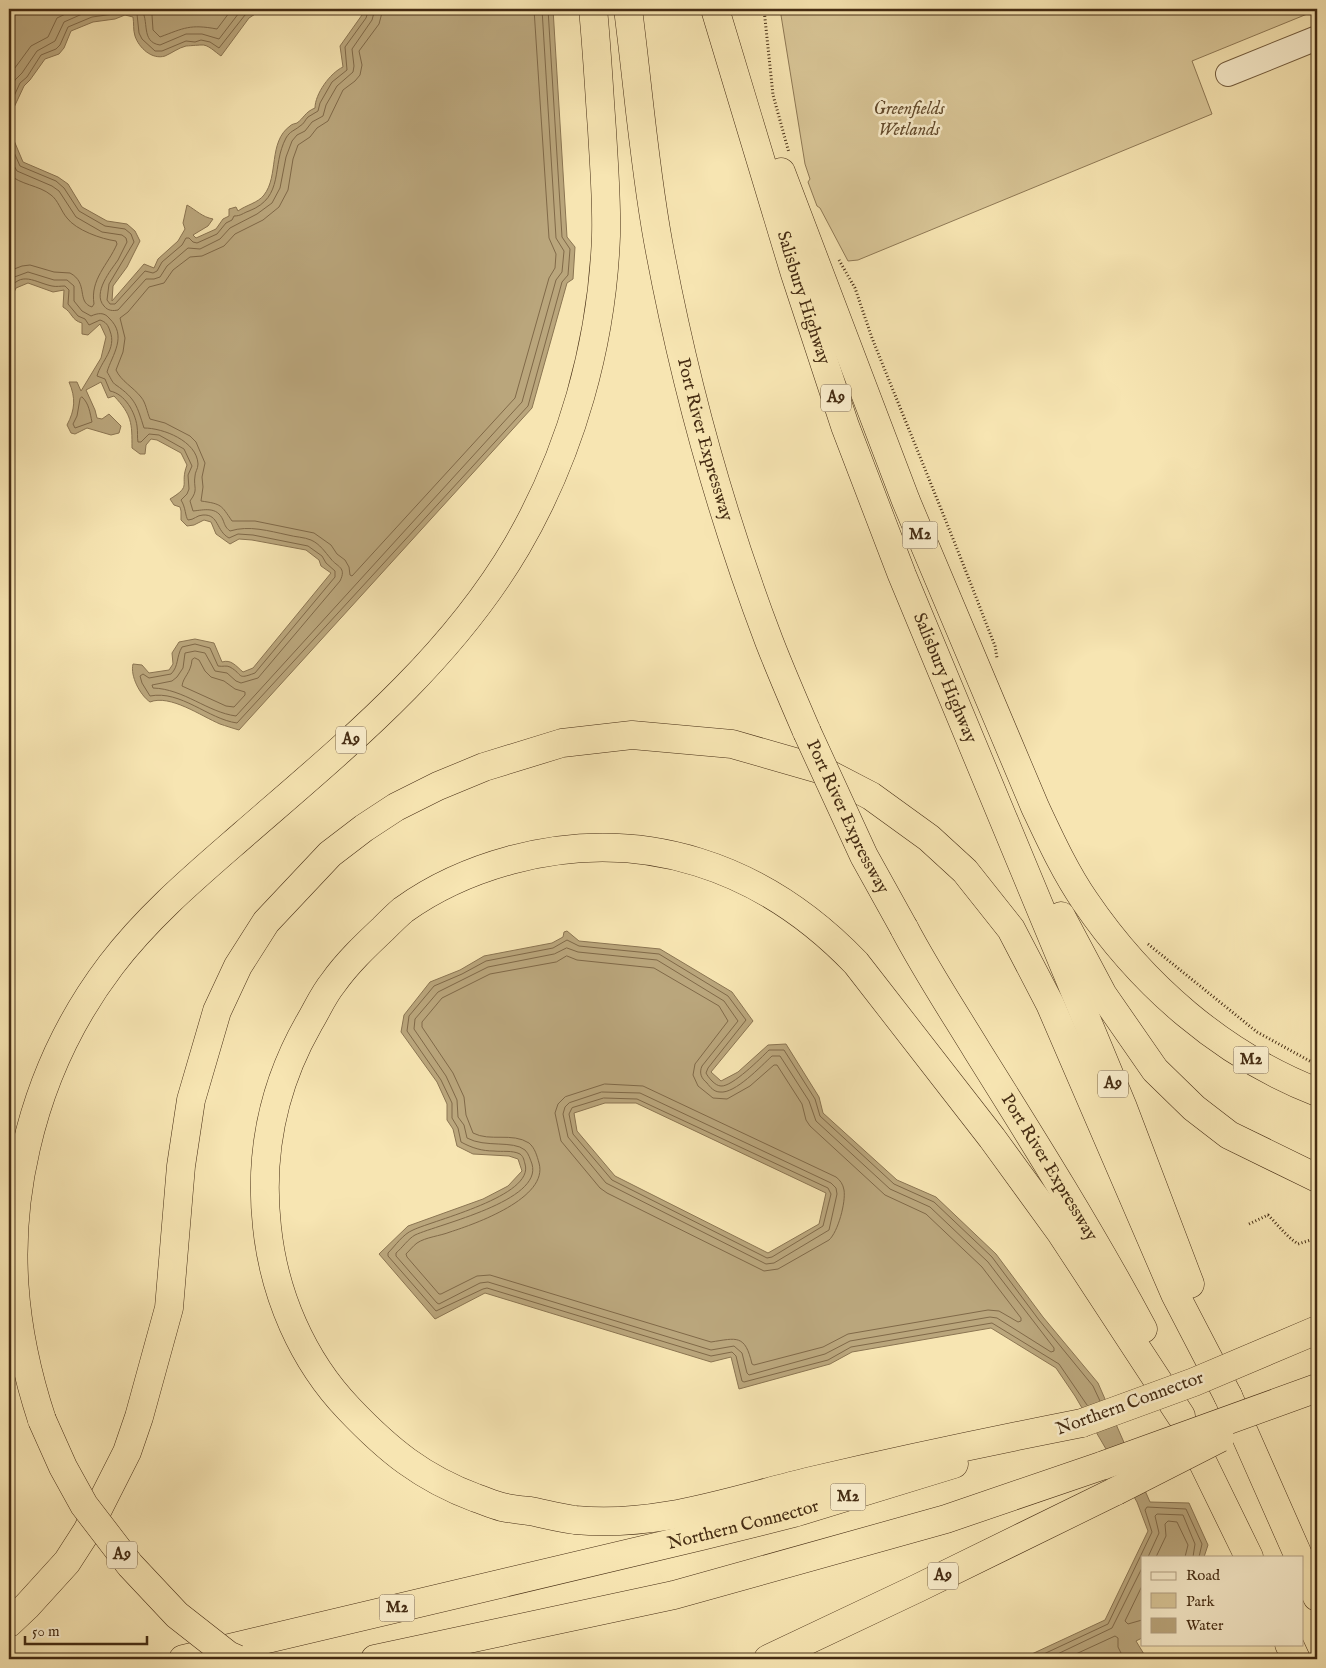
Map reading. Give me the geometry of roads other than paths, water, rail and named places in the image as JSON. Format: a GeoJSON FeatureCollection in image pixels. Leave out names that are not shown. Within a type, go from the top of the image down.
{"type":"FeatureCollection","features":[{"type":"Feature","properties":{"kind":"highway","name":"A9"},"geometry":{"type":"LineString","coordinates":[[237,1659],[228,1655],[177,1615],[130,1565],[84,1505],[63,1467],[42,1420],[24,1358],[18,1326],[15,1291],[13,1250],[22,1167],[31,1127],[53,1064],[79,1012],[111,964],[144,926],[198,874],[377,717],[435,657],[480,602],[516,546],[535,511],[563,448],[580,395],[600,300],[606,234],[605,171],[594,9]]}},
{"type":"Feature","properties":{"kind":"highway","name":"Port River Expressway"},"geometry":{"type":"LineString","coordinates":[[628,9],[648,177],[658,240],[679,340],[715,482],[770,642],[807,732],[864,856],[904,928],[1099,1249],[1153,1349],[1181,1416],[1249,1556]]}},
{"type":"Feature","properties":{"kind":"highway","name":"Salisbury Highway"},"geometry":{"type":"LineString","coordinates":[[715,9],[792,265],[845,426],[906,584],[986,776]]}},
{"type":"Feature","properties":{"kind":"highway","name":"M2"},"geometry":{"type":"LineString","coordinates":[[730,9],[780,170],[823,286],[906,501],[1051,843],[1085,900],[1116,942],[1144,975],[1190,1018],[1250,1060],[1296,1084],[1317,1092]]}},
{"type":"Feature","properties":{"kind":"highway"},"geometry":{"type":"LineString","coordinates":[[9,1623],[67,1562],[87,1531],[127,1452],[139,1418],[169,1308],[181,1166],[191,1100],[217,1011],[238,966],[272,916],[330,854],[364,828],[396,807],[438,786],[484,767],[562,744],[632,735],[732,744],[818,769],[871,796],[929,838],[965,871],[1011,930],[1050,1004],[1175,1294],[1228,1396]]}},
{"type":"Feature","properties":{"kind":"highway","name":"A9"},"geometry":{"type":"LineString","coordinates":[[986,776],[1122,1105],[1207,1329],[1228,1396],[1299,1556]]}},
{"type":"Feature","properties":{"kind":"highway"},"geometry":{"type":"LineString","coordinates":[[986,776],[1103,995],[1155,1070],[1194,1108],[1229,1135],[1317,1178]]}},
{"type":"Feature","properties":{"kind":"highway"},"geometry":{"type":"LineString","coordinates":[[1082,1423],[905,1459],[794,1485],[728,1504],[650,1518],[607,1522],[569,1519],[499,1506],[448,1487],[412,1466],[376,1438],[336,1396],[306,1352],[283,1303],[270,1255],[264,1208],[265,1158],[275,1102],[295,1047],[330,986],[362,948],[402,911],[439,888],[487,866],[536,853],[584,847],[635,848],[681,856],[723,870],[765,890],[803,915],[833,939],[856,963],[992,1138],[1061,1233],[1181,1416]]}},
{"type":"Feature","properties":{"kind":"highway","name":"Northern Connector"},"geometry":{"type":"LineString","coordinates":[[183,1659],[794,1513],[1082,1423],[1194,1382],[1317,1330]]}},
{"type":"Feature","properties":{"kind":"highway","name":"A9"},"geometry":{"type":"LineString","coordinates":[[768,1659],[1116,1491],[1317,1388]]}},
{"type":"Feature","properties":{"kind":"highway"},"geometry":{"type":"LineString","coordinates":[[375,1659],[674,1595],[946,1518],[1104,1465],[1317,1388]]}},
{"type":"Feature","properties":{"kind":"highway"},"geometry":{"type":"LineString","coordinates":[[1304,1569],[1317,1598]]}},
{"type":"Feature","properties":{"kind":"highway"},"geometry":{"type":"LineString","coordinates":[[1291,1646],[1296,1659]]}},
{"type":"Feature","properties":{"kind":"street"},"geometry":{"type":"LineString","coordinates":[[1228,74],[1317,38]]}},
{"type":"Feature","properties":{"kind":"water"},"geometry":{"type":"Polygon","coordinates":[[[9,9],[263,9],[249,18],[221,56],[204,45],[186,46],[160,57],[151,55],[143,49],[135,36],[133,17],[125,15],[115,19],[93,22],[71,31],[64,48],[59,54],[45,59],[24,86],[10,116],[10,131],[23,162],[58,177],[68,184],[82,207],[107,221],[127,224],[135,231],[140,241],[127,267],[113,286],[112,301],[144,264],[154,268],[158,259],[178,241],[185,229],[183,223],[187,205],[202,215],[213,219],[208,226],[193,235],[196,238],[216,229],[223,219],[229,216],[229,209],[236,207],[238,211],[259,200],[264,195],[269,187],[276,150],[283,133],[292,124],[297,123],[309,111],[315,108],[320,90],[324,84],[343,67],[340,46],[365,9],[553,9],[567,237],[575,247],[573,279],[567,283],[532,408],[239,730],[220,724],[176,703],[158,700],[150,702],[137,685],[132,669],[133,664],[142,665],[149,673],[169,670],[173,664],[172,653],[179,642],[195,639],[214,643],[222,662],[231,662],[243,672],[253,668],[331,573],[321,566],[319,560],[306,550],[252,540],[239,539],[230,544],[216,534],[211,522],[204,520],[187,526],[181,520],[180,507],[174,505],[170,499],[181,491],[184,485],[187,465],[181,453],[157,440],[151,439],[146,445],[145,454],[140,454],[132,448],[132,432],[128,414],[114,396],[108,398],[101,382],[86,390],[97,418],[102,419],[109,414],[121,426],[119,433],[111,435],[87,428],[75,434],[71,433],[67,425],[72,414],[74,399],[69,382],[77,382],[81,391],[101,358],[106,337],[100,324],[88,335],[82,334],[82,323],[76,320],[63,307],[64,290],[53,292],[28,283],[16,288],[9,303],[9,9]]]}},
{"type":"Feature","properties":{"kind":"water"},"geometry":{"type":"Polygon","coordinates":[[[567,931],[579,941],[660,949],[732,992],[753,1021],[711,1072],[721,1081],[738,1072],[768,1045],[786,1044],[819,1097],[823,1113],[897,1180],[936,1197],[996,1254],[1043,1317],[1098,1383],[1150,1502],[1189,1503],[1208,1545],[1204,1556],[1141,1556],[1141,1638],[1136,1641],[1147,1659],[1021,1659],[1105,1620],[1148,1531],[1137,1502],[1075,1396],[1056,1368],[991,1328],[852,1352],[830,1364],[739,1389],[731,1357],[711,1362],[485,1293],[435,1319],[379,1254],[408,1226],[483,1199],[508,1186],[522,1171],[518,1159],[509,1156],[473,1154],[457,1146],[453,1129],[447,1120],[447,1104],[437,1082],[401,1032],[404,1015],[430,982],[460,970],[484,956],[552,943],[563,937],[564,932],[567,931]],[[605,1103],[574,1113],[577,1131],[615,1176],[768,1253],[819,1224],[826,1193],[636,1103],[605,1103]]]}},
{"type":"Feature","properties":{"kind":"park label","name":"Greenfields Wetlands"},"geometry":{"type":"Point","coordinates":[909,119]}}]}
